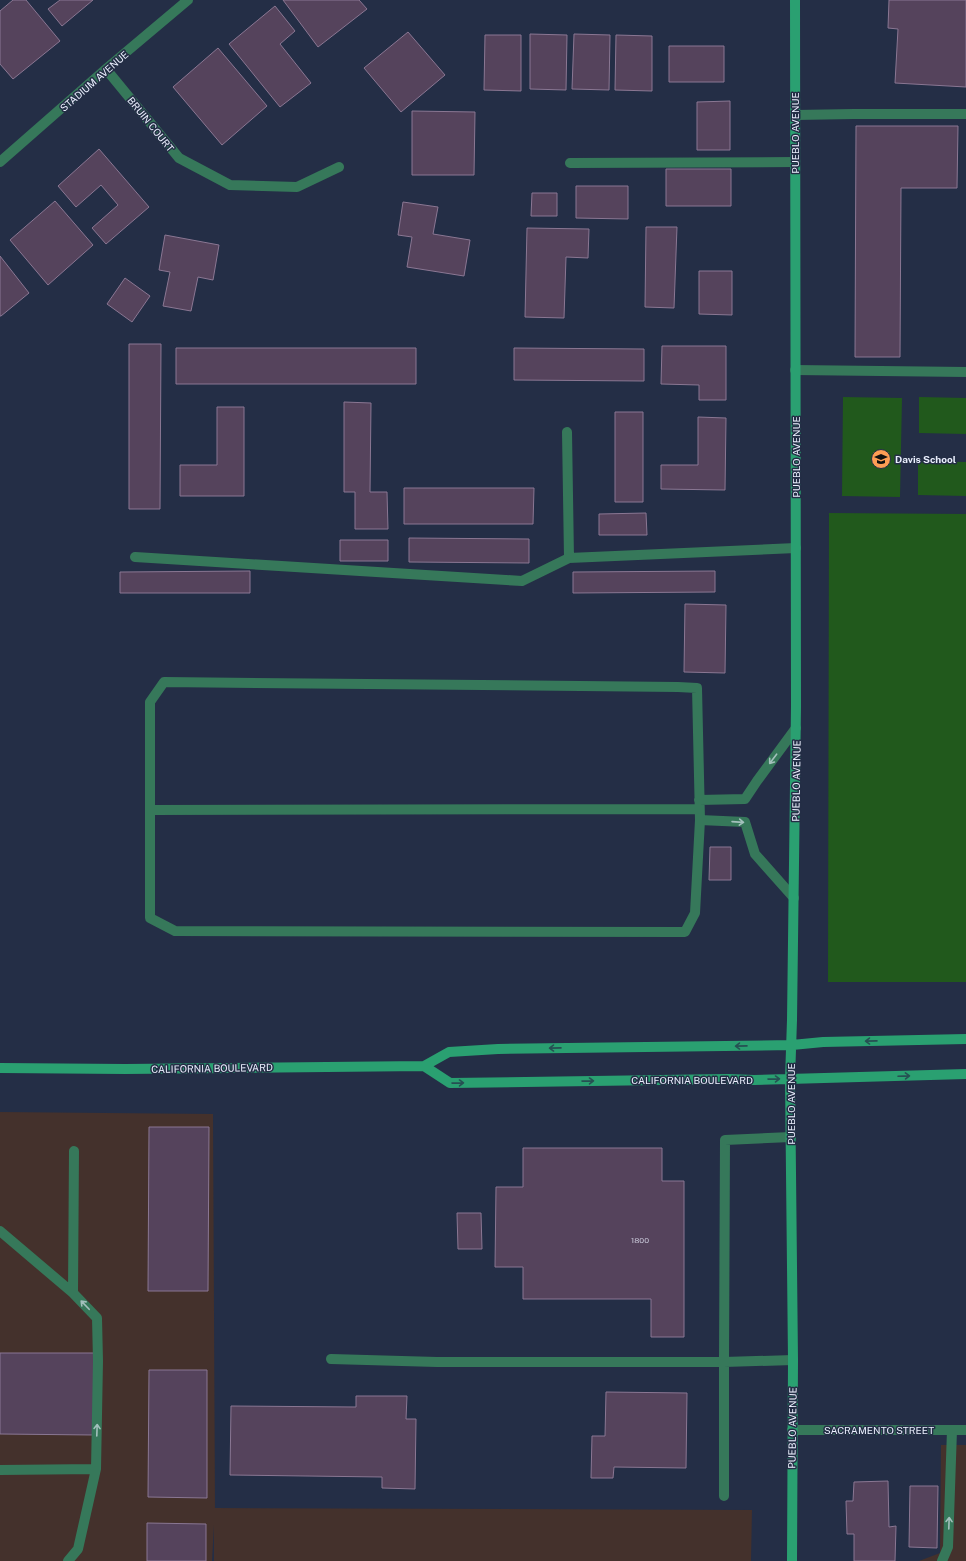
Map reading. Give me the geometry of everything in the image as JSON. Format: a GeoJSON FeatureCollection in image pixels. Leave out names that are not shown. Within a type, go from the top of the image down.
{"type":"FeatureCollection","features":[{"type":"Feature","properties":{"kind":"street","name":"STADIUM AVENUE"},"geometry":{"type":"LineString","coordinates":[[0,162],[106,69],[188,0]]}},
{"type":"Feature","properties":{"kind":"street","name":"PUEBLO AVENUE"},"geometry":{"type":"LineString","coordinates":[[792,1561],[793,1360],[790,1079],[792,1045],[796,728],[794,0]]}},
{"type":"Feature","properties":{"kind":"street","name":"BRUIN COURT"},"geometry":{"type":"LineString","coordinates":[[106,69],[179,158],[230,185],[297,187],[339,167]]}},
{"type":"Feature","properties":{"kind":"street"},"geometry":{"type":"LineString","coordinates":[[795,115],[966,114]]}},
{"type":"Feature","properties":{"kind":"street"},"geometry":{"type":"LineString","coordinates":[[570,163],[795,162]]}},
{"type":"Feature","properties":{"kind":"street"},"geometry":{"type":"LineString","coordinates":[[795,370],[966,372]]}},
{"type":"Feature","properties":{"kind":"street"},"geometry":{"type":"LineString","coordinates":[[567,432],[569,558]]}},
{"type":"Feature","properties":{"kind":"street"},"geometry":{"type":"LineString","coordinates":[[135,557],[522,581],[569,558],[796,548]]}},
{"type":"Feature","properties":{"kind":"street"},"geometry":{"type":"LineString","coordinates":[[164,682],[670,686],[697,688],[700,820],[695,913],[685,932],[175,931],[150,918],[150,810],[150,702],[164,682]]}},
{"type":"Feature","properties":{"kind":"street"},"geometry":{"type":"LineString","coordinates":[[150,810],[699,804],[745,799],[796,728]]}},
{"type":"Feature","properties":{"kind":"street"},"geometry":{"type":"LineString","coordinates":[[700,820],[745,822],[755,854],[794,898]]}},
{"type":"Feature","properties":{"kind":"street","name":"CALIFORNIA BOULEVARD"},"geometry":{"type":"LineString","coordinates":[[0,1068],[125,1069],[424,1066],[449,1052],[498,1049],[792,1045],[823,1042],[966,1039]]}},
{"type":"Feature","properties":{"kind":"street","name":"CALIFORNIA BOULEVARD"},"geometry":{"type":"LineString","coordinates":[[424,1066],[450,1083],[790,1079],[966,1074]]}},
{"type":"Feature","properties":{"kind":"street"},"geometry":{"type":"LineString","coordinates":[[724,1496],[725,1140],[791,1137]]}},
{"type":"Feature","properties":{"kind":"street"},"geometry":{"type":"LineString","coordinates":[[73,1293],[74,1151]]}},
{"type":"Feature","properties":{"kind":"street"},"geometry":{"type":"LineString","coordinates":[[0,1231],[73,1293],[97,1318],[98,1361],[96,1469],[78,1550],[68,1561]]}},
{"type":"Feature","properties":{"kind":"street"},"geometry":{"type":"LineString","coordinates":[[332,1359],[437,1362],[724,1362],[793,1360]]}},
{"type":"Feature","properties":{"kind":"street","name":"SACRAMENTO STREET"},"geometry":{"type":"LineString","coordinates":[[792,1430],[966,1430]]}},
{"type":"Feature","properties":{"kind":"street"},"geometry":{"type":"LineString","coordinates":[[942,1561],[948,1547],[952,1430]]}},
{"type":"Feature","properties":{"kind":"street"},"geometry":{"type":"LineString","coordinates":[[0,1470],[96,1469]]}},
{"type":"Feature","properties":{"kind":"shaded area"},"geometry":{"type":"Polygon","coordinates":[[[0,1112],[213,1114],[215,1508],[752,1510],[751,1561],[214,1561],[214,1525],[212,1561],[0,1561],[0,1112]]]}},
{"type":"Feature","properties":{"kind":"shaded area"},"geometry":{"type":"Polygon","coordinates":[[[941,1445],[966,1445],[966,1561],[919,1561],[940,1553],[941,1445]]]}},
{"type":"Feature","properties":{"kind":"green space"},"geometry":{"type":"Polygon","coordinates":[[[843,397],[902,398],[900,497],[842,496],[843,397]]]}},
{"type":"Feature","properties":{"kind":"green space"},"geometry":{"type":"Polygon","coordinates":[[[919,397],[966,398],[966,434],[919,433],[919,397]]]}},
{"type":"Feature","properties":{"kind":"green space"},"geometry":{"type":"Polygon","coordinates":[[[918,461],[966,462],[966,496],[918,495],[918,461]]]}},
{"type":"Feature","properties":{"kind":"green space"},"geometry":{"type":"Polygon","coordinates":[[[829,513],[966,514],[966,982],[828,982],[829,513]]]}},
{"type":"Feature","properties":{"kind":"building"},"geometry":{"type":"Polygon","coordinates":[[[13,0],[26,0],[60,41],[13,79],[0,64],[0,11],[13,0]]]}},
{"type":"Feature","properties":{"kind":"building"},"geometry":{"type":"Polygon","coordinates":[[[60,0],[93,0],[62,26],[48,9],[60,0]]]}},
{"type":"Feature","properties":{"kind":"building"},"geometry":{"type":"Polygon","coordinates":[[[283,0],[359,0],[367,9],[318,47],[283,0]]]}},
{"type":"Feature","properties":{"kind":"building"},"geometry":{"type":"Polygon","coordinates":[[[889,0],[966,0],[966,87],[895,83],[898,29],[888,28],[889,0]]]}},
{"type":"Feature","properties":{"kind":"building"},"geometry":{"type":"Polygon","coordinates":[[[275,6],[295,31],[280,44],[311,83],[280,107],[229,44],[275,6]]]}},
{"type":"Feature","properties":{"kind":"building"},"geometry":{"type":"Polygon","coordinates":[[[408,32],[445,75],[401,112],[364,68],[408,32]]]}},
{"type":"Feature","properties":{"kind":"building"},"geometry":{"type":"Polygon","coordinates":[[[530,34],[567,35],[566,90],[530,89],[530,34]]]}},
{"type":"Feature","properties":{"kind":"building"},"geometry":{"type":"Polygon","coordinates":[[[574,34],[610,35],[609,90],[572,89],[574,34]]]}},
{"type":"Feature","properties":{"kind":"building"},"geometry":{"type":"Polygon","coordinates":[[[485,35],[521,35],[521,91],[484,90],[485,35]]]}},
{"type":"Feature","properties":{"kind":"building"},"geometry":{"type":"Polygon","coordinates":[[[616,35],[652,36],[652,91],[615,90],[616,35]]]}},
{"type":"Feature","properties":{"kind":"building"},"geometry":{"type":"Polygon","coordinates":[[[669,46],[724,46],[724,82],[669,82],[669,46]]]}},
{"type":"Feature","properties":{"kind":"building"},"geometry":{"type":"Polygon","coordinates":[[[218,48],[267,106],[222,145],[173,87],[218,48]]]}},
{"type":"Feature","properties":{"kind":"building"},"geometry":{"type":"Polygon","coordinates":[[[730,101],[730,150],[697,150],[697,102],[730,101]]]}},
{"type":"Feature","properties":{"kind":"building"},"geometry":{"type":"Polygon","coordinates":[[[412,111],[475,112],[474,175],[412,175],[412,111]]]}},
{"type":"Feature","properties":{"kind":"building"},"geometry":{"type":"Polygon","coordinates":[[[856,126],[958,126],[957,188],[901,188],[900,357],[855,357],[856,126]]]}},
{"type":"Feature","properties":{"kind":"building"},"geometry":{"type":"Polygon","coordinates":[[[99,149],[149,207],[106,244],[92,228],[118,205],[101,185],[76,207],[58,186],[99,149]]]}},
{"type":"Feature","properties":{"kind":"building"},"geometry":{"type":"Polygon","coordinates":[[[666,169],[731,169],[731,206],[666,206],[666,169]]]}},
{"type":"Feature","properties":{"kind":"building"},"geometry":{"type":"Polygon","coordinates":[[[576,186],[628,186],[628,219],[576,218],[576,186]]]}},
{"type":"Feature","properties":{"kind":"building"},"geometry":{"type":"Polygon","coordinates":[[[532,193],[557,193],[557,216],[531,216],[532,193]]]}},
{"type":"Feature","properties":{"kind":"building"},"geometry":{"type":"Polygon","coordinates":[[[55,201],[93,245],[48,285],[10,240],[55,201]]]}},
{"type":"Feature","properties":{"kind":"building"},"geometry":{"type":"Polygon","coordinates":[[[403,202],[438,207],[433,234],[470,240],[464,276],[407,267],[412,237],[398,235],[403,202]]]}},
{"type":"Feature","properties":{"kind":"building"},"geometry":{"type":"Polygon","coordinates":[[[646,227],[677,227],[674,308],[645,307],[646,227]]]}},
{"type":"Feature","properties":{"kind":"building"},"geometry":{"type":"Polygon","coordinates":[[[527,228],[589,229],[588,258],[566,257],[564,318],[525,317],[527,228]]]}},
{"type":"Feature","properties":{"kind":"building"},"geometry":{"type":"Polygon","coordinates":[[[165,235],[219,245],[213,280],[198,277],[191,311],[163,306],[170,272],[159,270],[165,235]]]}},
{"type":"Feature","properties":{"kind":"building"},"geometry":{"type":"Polygon","coordinates":[[[0,256],[29,293],[1,316],[0,316],[0,256]]]}},
{"type":"Feature","properties":{"kind":"building"},"geometry":{"type":"Polygon","coordinates":[[[699,271],[732,271],[732,315],[699,314],[699,271]]]}},
{"type":"Feature","properties":{"kind":"building"},"geometry":{"type":"Polygon","coordinates":[[[125,278],[150,296],[132,322],[107,304],[125,278]]]}},
{"type":"Feature","properties":{"kind":"building"},"geometry":{"type":"Polygon","coordinates":[[[129,344],[161,344],[160,509],[129,509],[129,344]]]}},
{"type":"Feature","properties":{"kind":"building"},"geometry":{"type":"Polygon","coordinates":[[[662,346],[726,346],[726,400],[699,400],[699,385],[661,384],[662,346]]]}},
{"type":"Feature","properties":{"kind":"building"},"geometry":{"type":"Polygon","coordinates":[[[176,348],[416,348],[416,384],[176,384],[176,348]]]}},
{"type":"Feature","properties":{"kind":"building"},"geometry":{"type":"Polygon","coordinates":[[[514,348],[644,349],[644,381],[514,380],[514,348]]]}},
{"type":"Feature","properties":{"kind":"building"},"geometry":{"type":"Polygon","coordinates":[[[344,402],[371,403],[370,492],[387,492],[388,529],[355,529],[355,492],[344,492],[344,402]]]}},
{"type":"Feature","properties":{"kind":"building"},"geometry":{"type":"Polygon","coordinates":[[[217,407],[244,407],[244,496],[180,496],[180,465],[217,465],[217,407]]]}},
{"type":"Feature","properties":{"kind":"building"},"geometry":{"type":"Polygon","coordinates":[[[615,412],[643,412],[643,502],[615,502],[615,412]]]}},
{"type":"Feature","properties":{"kind":"building"},"geometry":{"type":"Polygon","coordinates":[[[698,417],[726,418],[725,490],[661,489],[661,465],[698,465],[698,417]]]}},
{"type":"Feature","properties":{"kind":"building"},"geometry":{"type":"Polygon","coordinates":[[[404,488],[534,488],[533,524],[404,524],[404,488]]]}},
{"type":"Feature","properties":{"kind":"building"},"geometry":{"type":"Polygon","coordinates":[[[646,513],[647,535],[599,535],[599,514],[646,513]]]}},
{"type":"Feature","properties":{"kind":"building"},"geometry":{"type":"Polygon","coordinates":[[[409,538],[529,539],[529,563],[409,562],[409,538]]]}},
{"type":"Feature","properties":{"kind":"building"},"geometry":{"type":"Polygon","coordinates":[[[340,540],[388,540],[388,561],[340,561],[340,540]]]}},
{"type":"Feature","properties":{"kind":"building"},"geometry":{"type":"Polygon","coordinates":[[[250,571],[250,593],[120,593],[120,572],[250,571]]]}},
{"type":"Feature","properties":{"kind":"building"},"geometry":{"type":"Polygon","coordinates":[[[715,571],[715,592],[573,593],[573,572],[715,571]]]}},
{"type":"Feature","properties":{"kind":"building"},"geometry":{"type":"Polygon","coordinates":[[[685,604],[726,605],[725,673],[684,672],[685,604]]]}},
{"type":"Feature","properties":{"kind":"building"},"geometry":{"type":"Polygon","coordinates":[[[710,847],[731,847],[731,880],[709,880],[710,847]]]}},
{"type":"Feature","properties":{"kind":"building"},"geometry":{"type":"Polygon","coordinates":[[[149,1127],[209,1127],[208,1291],[148,1291],[149,1127]]]}},
{"type":"Feature","properties":{"kind":"building"},"geometry":{"type":"Polygon","coordinates":[[[523,1148],[662,1148],[662,1181],[684,1181],[684,1337],[651,1337],[651,1299],[523,1299],[523,1267],[495,1267],[496,1187],[523,1187],[523,1148]]]}},
{"type":"Feature","properties":{"kind":"building"},"geometry":{"type":"Polygon","coordinates":[[[457,1213],[481,1213],[482,1249],[458,1249],[457,1213]]]}},
{"type":"Feature","properties":{"kind":"building"},"geometry":{"type":"Polygon","coordinates":[[[0,1353],[94,1353],[94,1435],[0,1434],[0,1353]]]}},
{"type":"Feature","properties":{"kind":"building"},"geometry":{"type":"Polygon","coordinates":[[[149,1370],[207,1370],[207,1498],[148,1497],[149,1370]]]}},
{"type":"Feature","properties":{"kind":"building"},"geometry":{"type":"Polygon","coordinates":[[[606,1392],[687,1393],[686,1468],[614,1467],[613,1478],[591,1478],[592,1436],[605,1436],[606,1392]]]}},
{"type":"Feature","properties":{"kind":"building"},"geometry":{"type":"Polygon","coordinates":[[[356,1396],[407,1396],[406,1419],[416,1419],[415,1489],[382,1488],[382,1477],[230,1475],[231,1406],[356,1407],[356,1396]]]}},
{"type":"Feature","properties":{"kind":"building"},"geometry":{"type":"Polygon","coordinates":[[[888,1481],[889,1527],[896,1526],[895,1561],[854,1561],[854,1534],[847,1534],[846,1501],[853,1501],[854,1482],[888,1481]]]}},
{"type":"Feature","properties":{"kind":"building"},"geometry":{"type":"Polygon","coordinates":[[[910,1486],[938,1486],[937,1548],[909,1547],[910,1486]]]}},
{"type":"Feature","properties":{"kind":"building"},"geometry":{"type":"Polygon","coordinates":[[[147,1523],[206,1524],[206,1561],[147,1561],[147,1523]]]}},
{"type":"Feature","properties":{"kind":"place","name":"Davis School"},"geometry":{"type":"Point","coordinates":[881,459]}}]}
